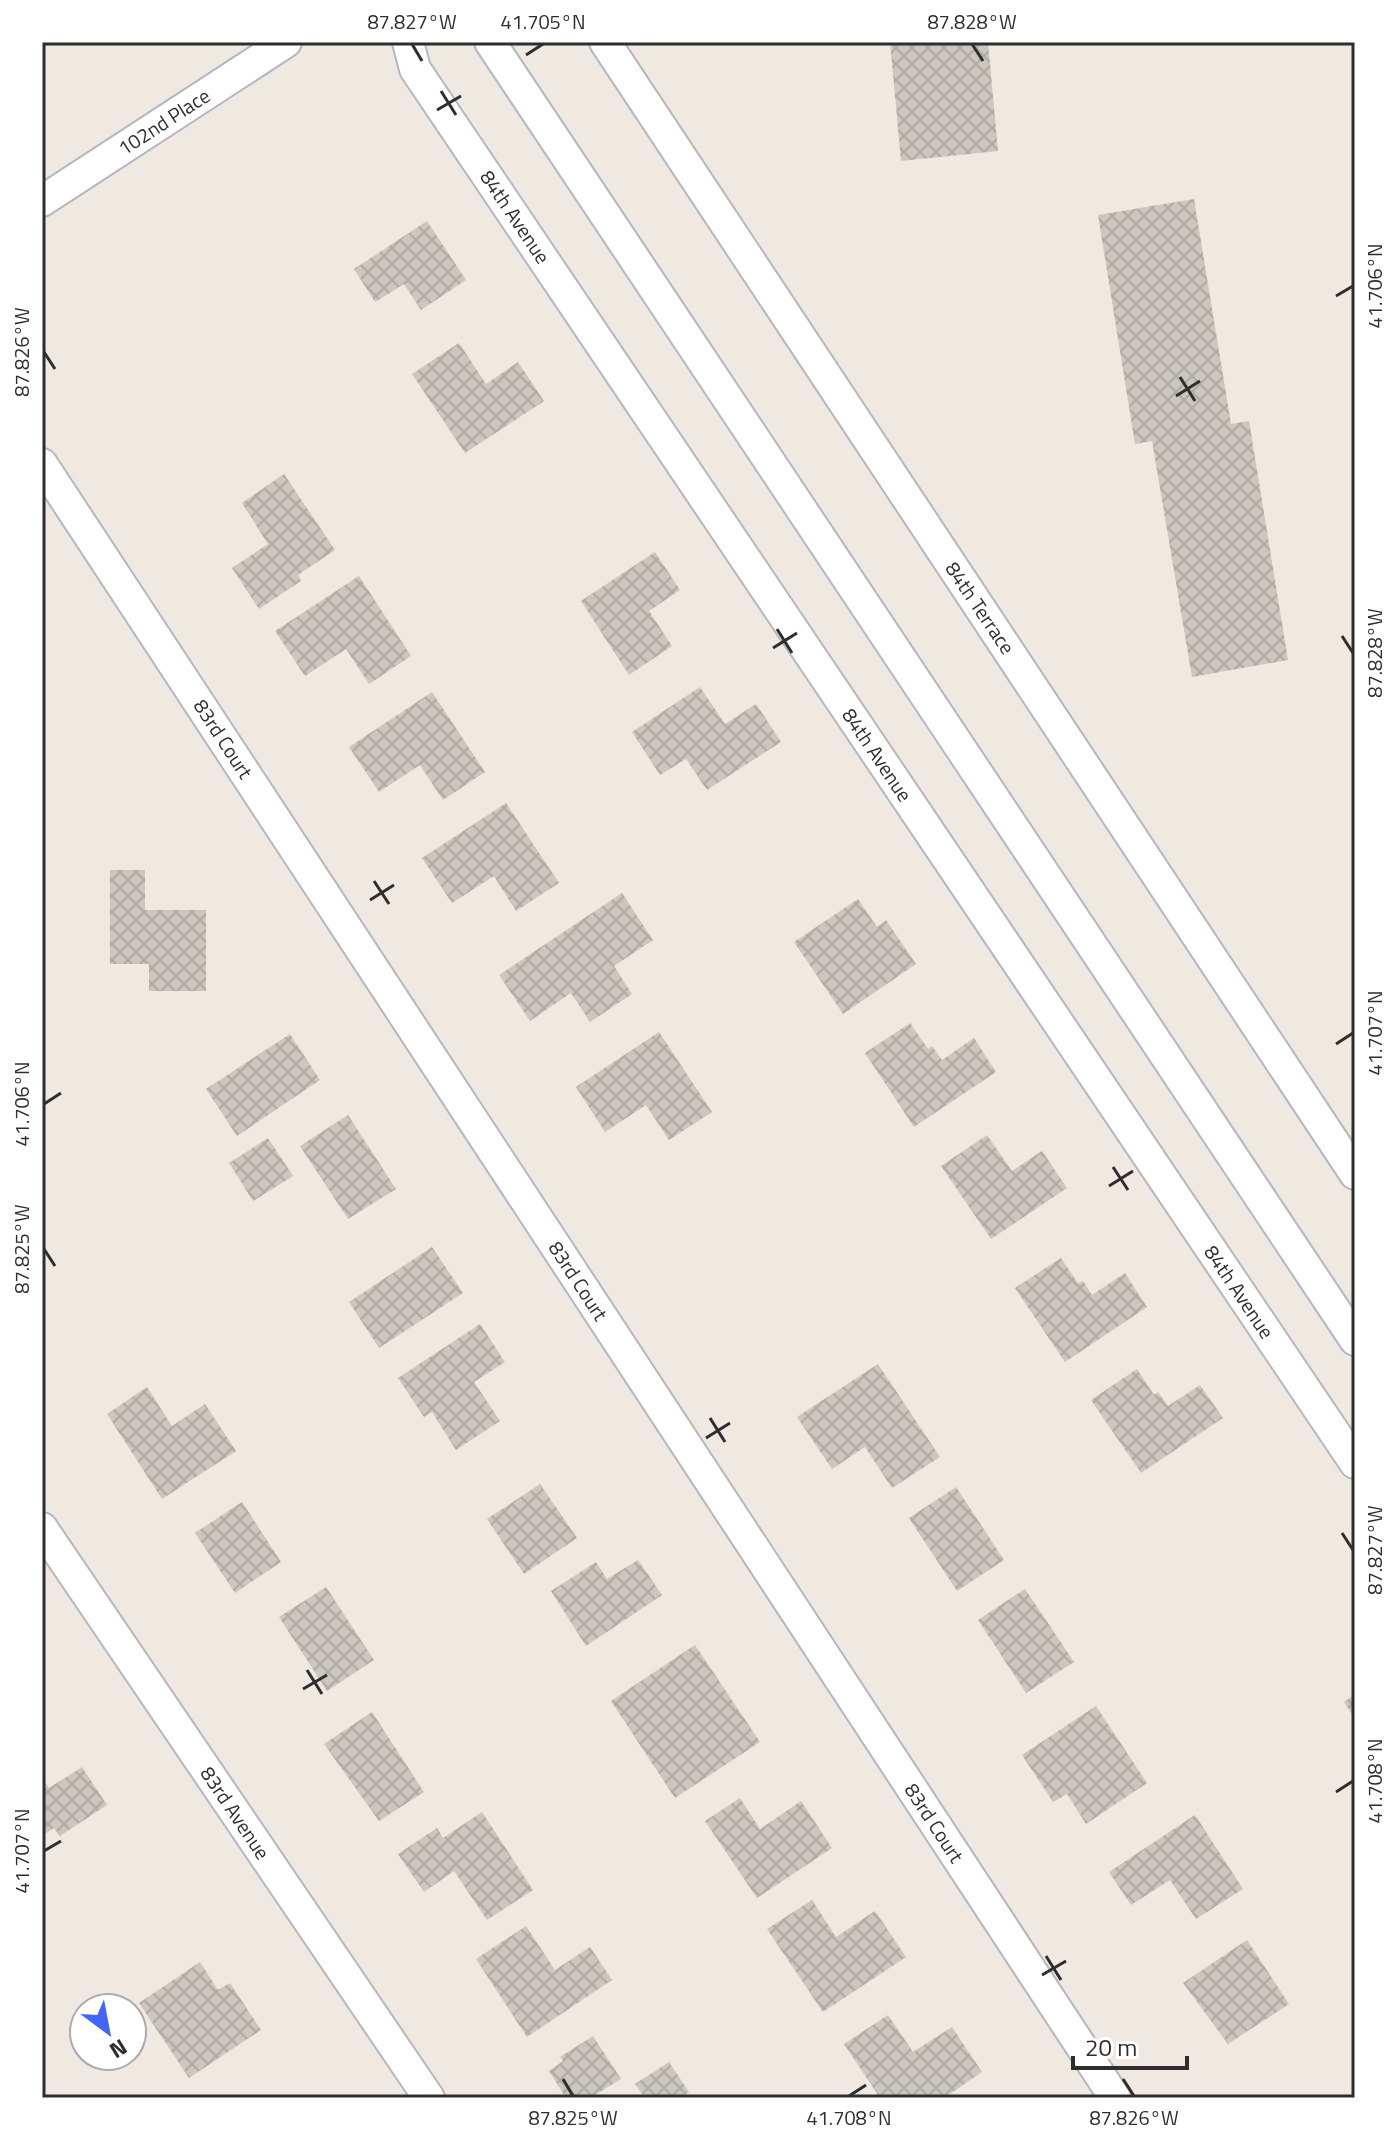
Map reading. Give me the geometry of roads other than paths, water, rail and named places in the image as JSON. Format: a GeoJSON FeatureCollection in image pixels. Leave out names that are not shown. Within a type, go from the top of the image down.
{"type":"FeatureCollection","features":[{"type":"Feature","properties":{"kind":"street","name":"102nd Place"},"geometry":{"type":"LineString","coordinates":[[42,201],[286,42]]}},
{"type":"Feature","properties":{"kind":"street","name":"84th Avenue"},"geometry":{"type":"LineString","coordinates":[[408,42],[415,69],[1355,1463]]}},
{"type":"Feature","properties":{"kind":"street"},"geometry":{"type":"LineString","coordinates":[[490,42],[1355,1340]]}},
{"type":"Feature","properties":{"kind":"street","name":"84th Terrace"},"geometry":{"type":"LineString","coordinates":[[605,42],[1355,1174]]}},
{"type":"Feature","properties":{"kind":"street","name":"83rd Court"},"geometry":{"type":"LineString","coordinates":[[42,464],[1115,2098]]}},
{"type":"Feature","properties":{"kind":"street","name":"83rd Avenue"},"geometry":{"type":"LineString","coordinates":[[42,1528],[429,2098]]}}]}
